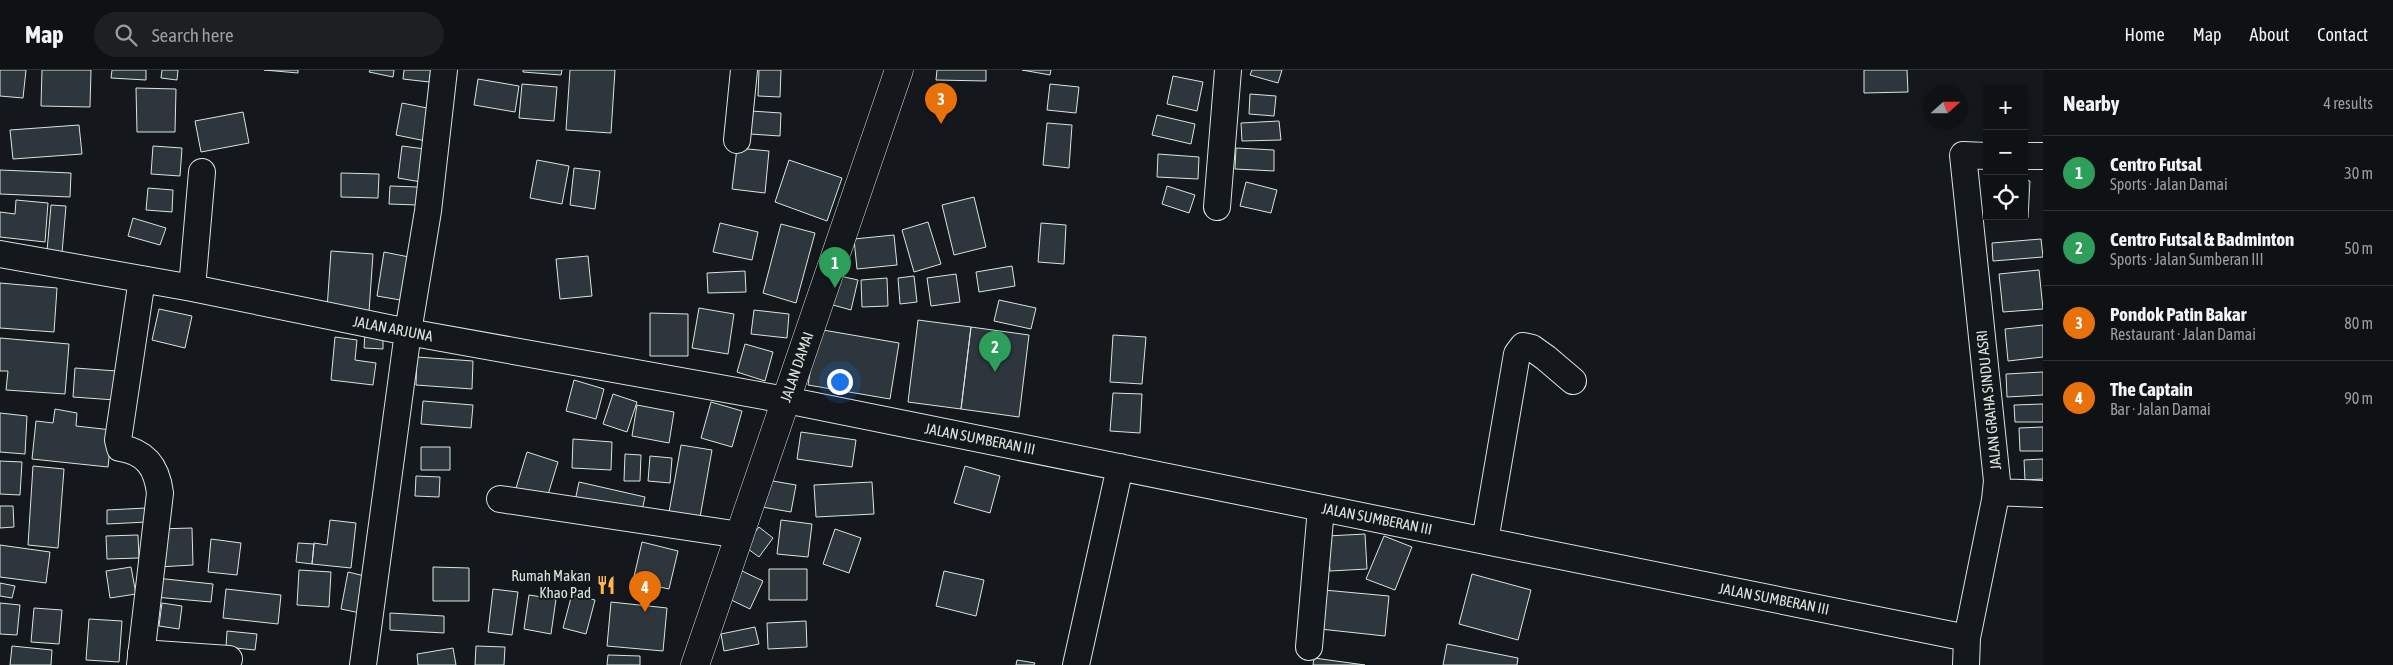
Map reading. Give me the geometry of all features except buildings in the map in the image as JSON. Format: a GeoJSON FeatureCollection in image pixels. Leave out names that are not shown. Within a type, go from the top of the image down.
{"type":"FeatureCollection","features":[{"type":"Feature","properties":{"kind":"main road","name":"JALAN DAMAI"},"geometry":{"type":"LineString","coordinates":[[695,665],[899,70]]}},
{"type":"Feature","properties":{"kind":"street"},"geometry":{"type":"LineString","coordinates":[[363,665],[408,332],[428,211],[444,70]]}},
{"type":"Feature","properties":{"kind":"street"},"geometry":{"type":"LineString","coordinates":[[737,140],[744,70]]}},
{"type":"Feature","properties":{"kind":"street"},"geometry":{"type":"LineString","coordinates":[[1217,206],[1228,70]]}},
{"type":"Feature","properties":{"kind":"street","name":"JALAN GRAHA SINDU ASRI"},"geometry":{"type":"LineString","coordinates":[[1966,665],[1967,638],[1996,492],[1997,467],[1963,156],[1983,156]]}},
{"type":"Feature","properties":{"kind":"street"},"geometry":{"type":"LineString","coordinates":[[2028,156],[2043,156]]}},
{"type":"Feature","properties":{"kind":"street"},"geometry":{"type":"LineString","coordinates":[[192,288],[202,172]]}},
{"type":"Feature","properties":{"kind":"street","name":"JALAN ARJUNA"},"geometry":{"type":"LineString","coordinates":[[0,254],[192,288],[408,332],[786,400]]}},
{"type":"Feature","properties":{"kind":"street"},"geometry":{"type":"LineString","coordinates":[[142,279],[118,440],[120,448],[135,451],[148,461],[158,475],[160,494],[140,659],[229,659]]}},
{"type":"Feature","properties":{"kind":"street"},"geometry":{"type":"LineString","coordinates":[[1485,541],[1517,354],[1523,346],[1532,348],[1573,380]]}},
{"type":"Feature","properties":{"kind":"street","name":"JALAN SUMBERAN III"},"geometry":{"type":"LineString","coordinates":[[786,400],[1967,638]]}},
{"type":"Feature","properties":{"kind":"street"},"geometry":{"type":"LineString","coordinates":[[1076,665],[1120,467]]}},
{"type":"Feature","properties":{"kind":"street"},"geometry":{"type":"LineString","coordinates":[[1996,492],[2043,494]]}},
{"type":"Feature","properties":{"kind":"street"},"geometry":{"type":"LineString","coordinates":[[500,499],[740,535]]}},
{"type":"Feature","properties":{"kind":"street"},"geometry":{"type":"LineString","coordinates":[[1309,647],[1321,508]]}},
{"type":"Feature","properties":{"kind":"place","name":"Pondok Patin Bakar"},"geometry":{"type":"Point","coordinates":[941,124]}},
{"type":"Feature","properties":{"kind":"place","name":"Centro Futsal"},"geometry":{"type":"Point","coordinates":[835,288]}},
{"type":"Feature","properties":{"kind":"place","name":"Centro Futsal & Badminton"},"geometry":{"type":"Point","coordinates":[995,372]}},
{"type":"Feature","properties":{"kind":"place","name":"Rumah Makan Khao Pad"},"geometry":{"type":"Point","coordinates":[606,585]}},
{"type":"Feature","properties":{"kind":"place","name":"The Captain"},"geometry":{"type":"Point","coordinates":[645,612]}}]}
